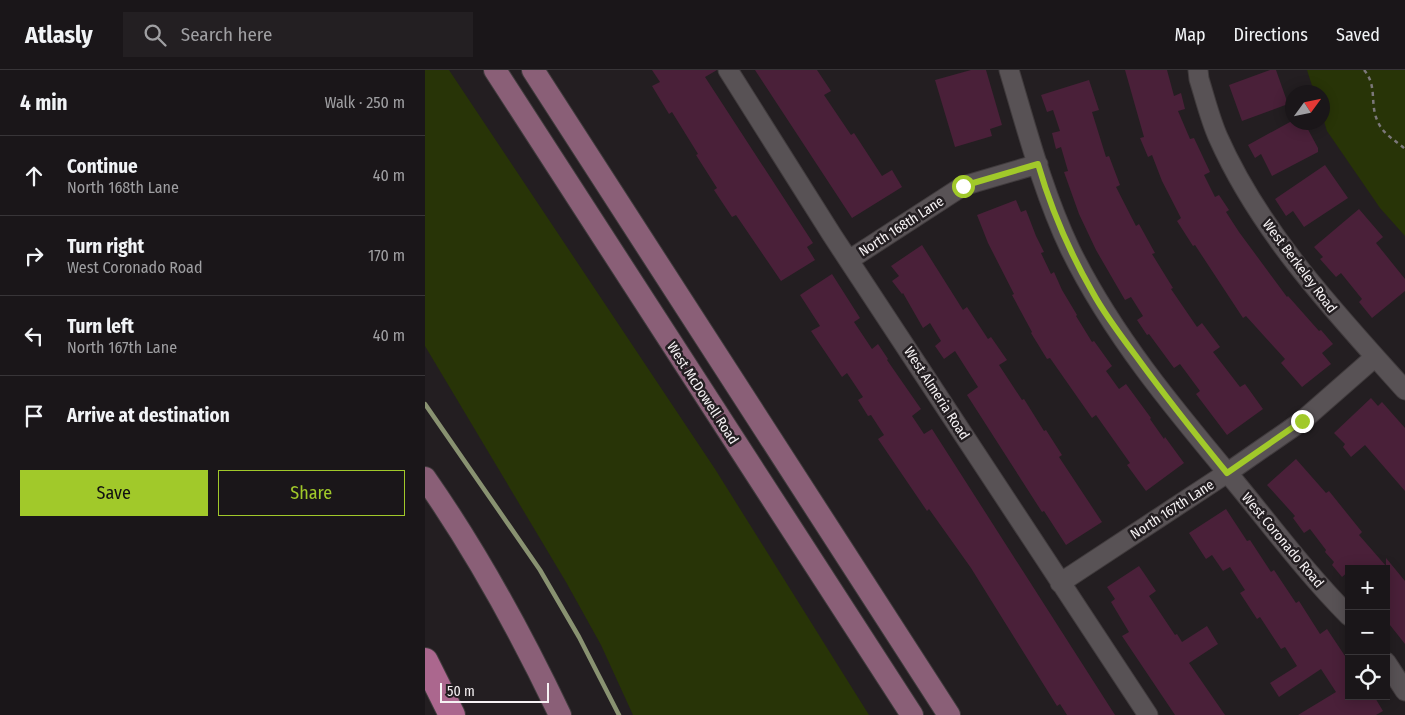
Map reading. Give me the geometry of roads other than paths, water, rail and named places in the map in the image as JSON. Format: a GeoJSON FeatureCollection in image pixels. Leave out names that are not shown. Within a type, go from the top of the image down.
{"type":"FeatureCollection","features":[{"type":"Feature","properties":{"kind":"highway"},"geometry":{"type":"LineString","coordinates":[[425,661],[452,715]]}},
{"type":"Feature","properties":{"kind":"main road","name":"West McDowell Road"},"geometry":{"type":"LineString","coordinates":[[495,70],[912,715]]}},
{"type":"Feature","properties":{"kind":"main road"},"geometry":{"type":"LineString","coordinates":[[533,70],[949,715]]}},
{"type":"Feature","properties":{"kind":"main road"},"geometry":{"type":"LineString","coordinates":[[425,478],[463,533],[519,629],[560,715]]}},
{"type":"Feature","properties":{"kind":"street","name":"West Almeria Road"},"geometry":{"type":"LineString","coordinates":[[728,70],[849,260],[1148,715]]}},
{"type":"Feature","properties":{"kind":"street","name":"West Coronado Road"},"geometry":{"type":"LineString","coordinates":[[1009,70],[1051,205],[1093,294],[1121,337],[1163,394],[1331,598],[1345,612]]}},
{"type":"Feature","properties":{"kind":"street","name":"West Berkeley Road"},"geometry":{"type":"LineString","coordinates":[[1198,70],[1199,79],[1218,136],[1273,235],[1335,313],[1405,390]]}},
{"type":"Feature","properties":{"kind":"street","name":"North 168th Lane"},"geometry":{"type":"LineString","coordinates":[[849,260],[963,186],[1038,164]]}},
{"type":"Feature","properties":{"kind":"street","name":"North 167th Lane"},"geometry":{"type":"LineString","coordinates":[[1061,583],[1302,421],[1375,357]]}},
{"type":"Feature","properties":{"kind":"street"},"geometry":{"type":"LineString","coordinates":[[1390,668],[1405,690]]}},
{"type":"Feature","properties":{"kind":"waterway"},"geometry":{"type":"LineString","coordinates":[[425,404],[540,570],[579,637],[619,715]]}}]}
